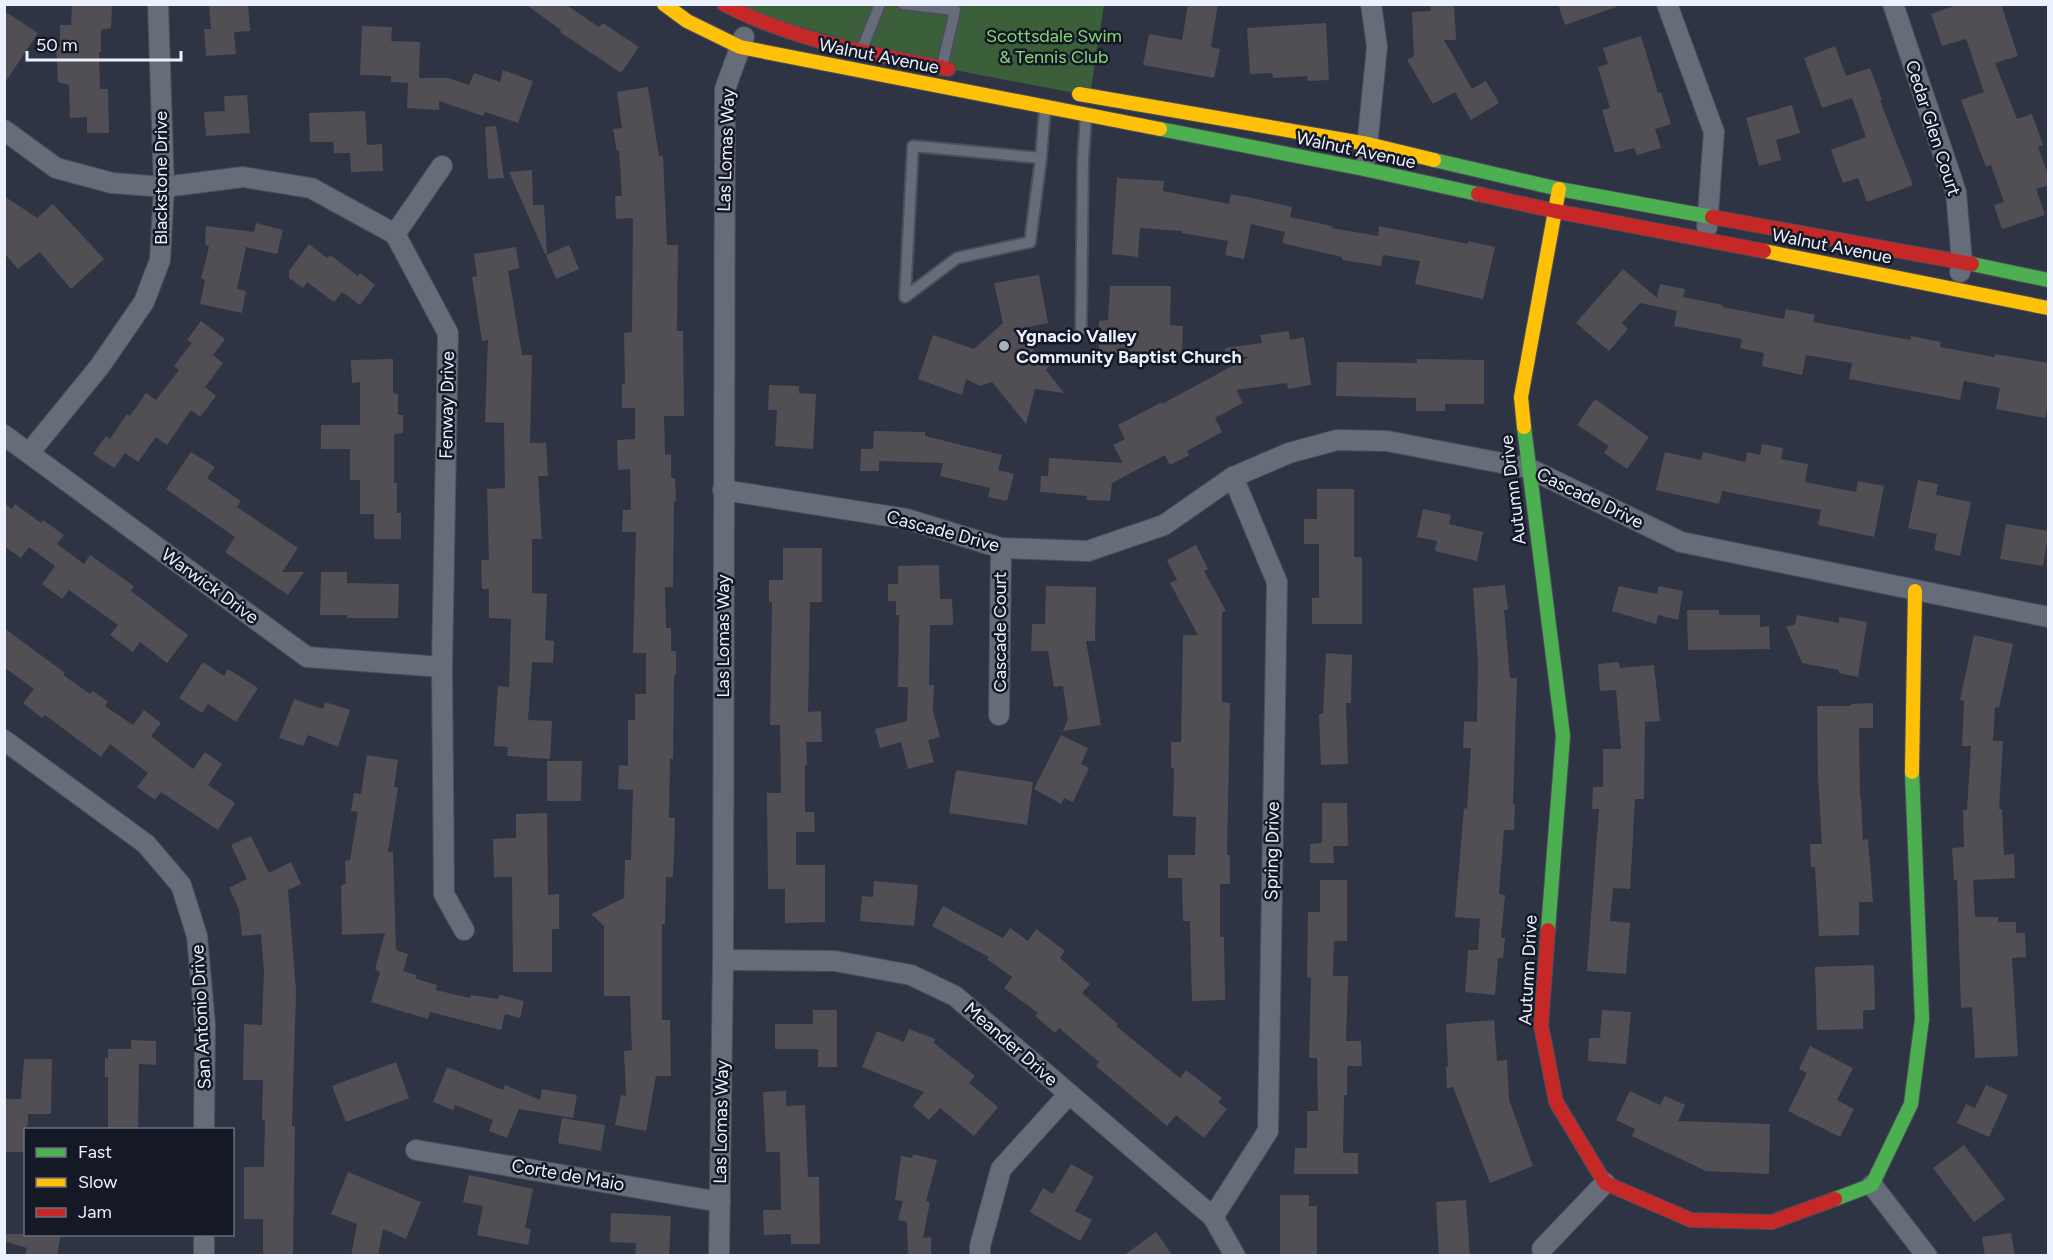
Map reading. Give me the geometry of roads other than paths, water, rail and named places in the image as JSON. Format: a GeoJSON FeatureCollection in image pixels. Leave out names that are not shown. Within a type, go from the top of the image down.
{"type":"FeatureCollection","features":[{"type":"Feature","properties":{"kind":"street","name":"Blackstone Drive"},"geometry":{"type":"LineString","coordinates":[[29,453],[100,366],[144,302],[160,260],[164,187],[158,4]]}},
{"type":"Feature","properties":{"kind":"street","name":"Walnut Avenue"},"geometry":{"type":"LineString","coordinates":[[664,4],[687,21],[740,47],[1364,169],[1555,211],[2049,308]]}},
{"type":"Feature","properties":{"kind":"street","name":"Walnut Avenue"},"geometry":{"type":"LineString","coordinates":[[724,4],[750,20],[837,46],[961,71]]}},
{"type":"Feature","properties":{"kind":"street"},"geometry":{"type":"LineString","coordinates":[[1364,169],[1377,47],[1371,4]]}},
{"type":"Feature","properties":{"kind":"street"},"geometry":{"type":"LineString","coordinates":[[1667,4],[1714,132],[1709,215],[1705,239]]}},
{"type":"Feature","properties":{"kind":"street","name":"Cedar Glen Court"},"geometry":{"type":"LineString","coordinates":[[1893,4],[1956,192],[1962,262],[1957,289]]}},
{"type":"Feature","properties":{"kind":"street","name":"Las Lomas Way"},"geometry":{"type":"LineString","coordinates":[[719,1256],[723,960],[725,88],[750,20]]}},
{"type":"Feature","properties":{"kind":"street","name":"Walnut Avenue"},"geometry":{"type":"LineString","coordinates":[[1066,91],[1368,144],[1559,189],[1709,215],[2049,280]]}},
{"type":"Feature","properties":{"kind":"street"},"geometry":{"type":"LineString","coordinates":[[4,130],[56,168],[112,183],[164,187],[243,177],[311,188],[395,234],[442,166]]}},
{"type":"Feature","properties":{"kind":"street","name":"Autumn Drive"},"geometry":{"type":"LineString","coordinates":[[1559,189],[1521,397],[1563,736],[1541,1025],[1556,1102],[1605,1183]]}},
{"type":"Feature","properties":{"kind":"street","name":"Fenway Drive"},"geometry":{"type":"LineString","coordinates":[[395,234],[448,333],[442,667],[444,894],[464,930]]}},
{"type":"Feature","properties":{"kind":"street","name":"Warwick Drive"},"geometry":{"type":"LineString","coordinates":[[4,435],[306,657],[442,667]]}},
{"type":"Feature","properties":{"kind":"street","name":"Cascade Drive"},"geometry":{"type":"LineString","coordinates":[[723,490],[907,519],[1001,548],[1088,550],[1164,525],[1233,477],[1289,453],[1337,440],[1387,441],[1528,468],[1681,542],[2049,617]]}},
{"type":"Feature","properties":{"kind":"street","name":"Spring Drive"},"geometry":{"type":"LineString","coordinates":[[1213,1217],[1268,1131],[1277,582],[1233,477]]}},
{"type":"Feature","properties":{"kind":"street","name":"Cascade Court"},"geometry":{"type":"LineString","coordinates":[[999,716],[1001,548]]}},
{"type":"Feature","properties":{"kind":"street"},"geometry":{"type":"LineString","coordinates":[[1542,1249],[1605,1183],[1691,1220],[1772,1222],[1872,1185],[1911,1104],[1922,1019],[1911,749],[1915,591]]}},
{"type":"Feature","properties":{"kind":"street","name":"San Antonio Drive"},"geometry":{"type":"LineString","coordinates":[[4,740],[146,844],[181,885],[197,936],[205,1025],[204,1128]]}},
{"type":"Feature","properties":{"kind":"street","name":"Meander Drive"},"geometry":{"type":"LineString","coordinates":[[723,960],[835,961],[911,975],[955,996],[1213,1217],[1235,1256]]}},
{"type":"Feature","properties":{"kind":"street"},"geometry":{"type":"LineString","coordinates":[[980,1256],[980,1246],[1001,1169],[1069,1094]]}},
{"type":"Feature","properties":{"kind":"street","name":"Corte de Maio"},"geometry":{"type":"LineString","coordinates":[[416,1150],[720,1202]]}},
{"type":"Feature","properties":{"kind":"street"},"geometry":{"type":"LineString","coordinates":[[1872,1185],[1928,1256]]}},
{"type":"Feature","properties":{"kind":"street"},"geometry":{"type":"LineString","coordinates":[[204,1236],[204,1256]]}},
{"type":"Feature","properties":{"kind":"lane"},"geometry":{"type":"LineString","coordinates":[[862,50],[880,4]]}},
{"type":"Feature","properties":{"kind":"lane"},"geometry":{"type":"LineString","coordinates":[[903,4],[956,7],[942,67]]}},
{"type":"Feature","properties":{"kind":"lane"},"geometry":{"type":"LineString","coordinates":[[1041,158],[913,146],[906,297],[957,258],[1030,242],[1041,158],[1045,107]]}},
{"type":"Feature","properties":{"kind":"lane"},"geometry":{"type":"LineString","coordinates":[[1081,328],[1086,115]]}},
{"type":"Feature","properties":{"kind":"place","name":"Ygnacio Valley Community Baptist Church"},"geometry":{"type":"Point","coordinates":[1004,346]}},
{"type":"Feature","properties":{"kind":"park label","name":"Scottsdale Swim & Tennis Club"},"geometry":{"type":"Point","coordinates":[1054,46]}}]}
